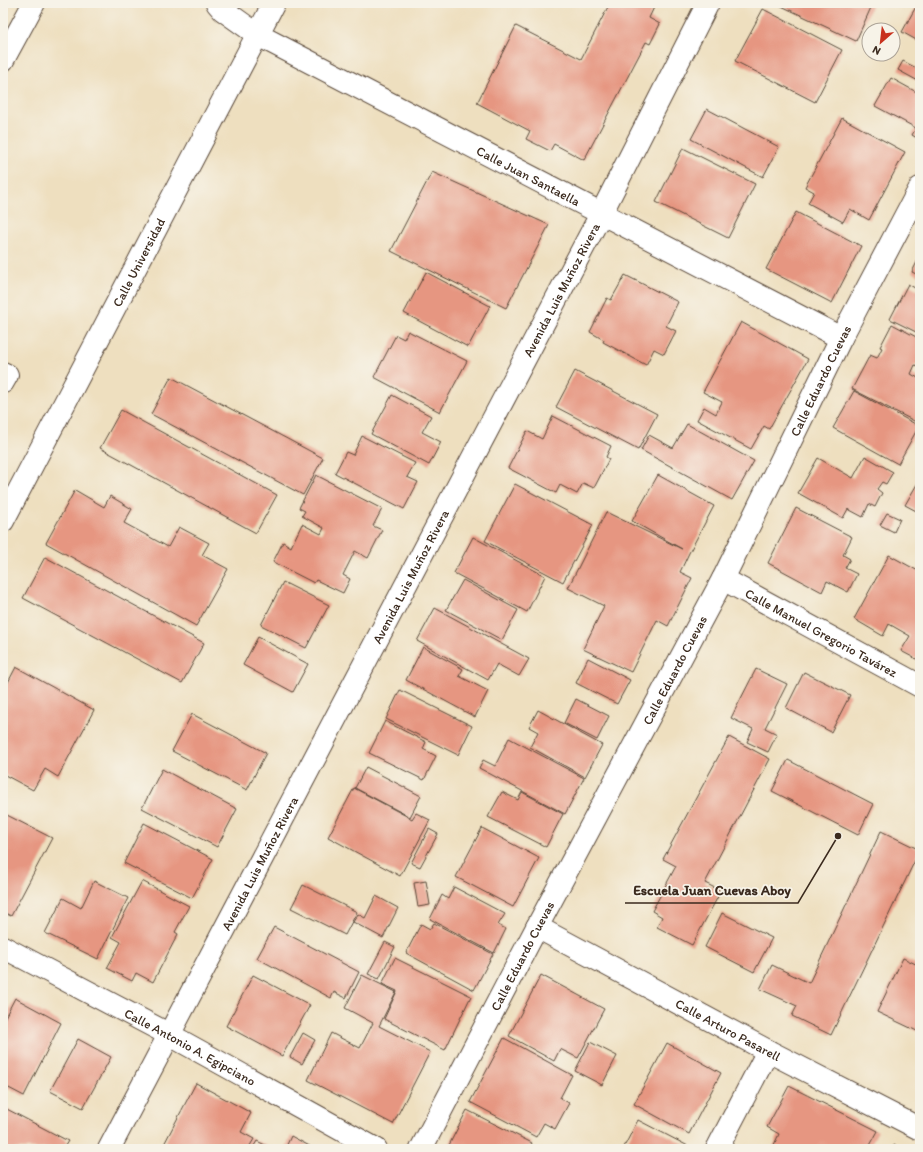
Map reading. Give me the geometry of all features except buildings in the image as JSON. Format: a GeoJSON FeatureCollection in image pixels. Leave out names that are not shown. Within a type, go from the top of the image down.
{"type":"FeatureCollection","features":[{"type":"Feature","properties":{"kind":"street"},"geometry":{"type":"LineString","coordinates":[[3,60],[34,3]]}},
{"type":"Feature","properties":{"kind":"street","name":"Calle Juan Santaella"},"geometry":{"type":"LineString","coordinates":[[217,3],[223,10],[258,35],[841,338]]}},
{"type":"Feature","properties":{"kind":"street","name":"Calle Universidad"},"geometry":{"type":"LineString","coordinates":[[3,521],[274,3]]}},
{"type":"Feature","properties":{"kind":"street","name":"Avenida Luis Muñoz Rivera"},"geometry":{"type":"LineString","coordinates":[[110,1149],[601,214],[708,3]]}},
{"type":"Feature","properties":{"kind":"street","name":"Calle Eduardo Cuevas"},"geometry":{"type":"LineString","coordinates":[[420,1149],[723,579],[841,338],[920,188]]}},
{"type":"Feature","properties":{"kind":"street"},"geometry":{"type":"LineString","coordinates":[[3,373],[7,375],[3,382]]}},
{"type":"Feature","properties":{"kind":"street","name":"Calle Manuel Gregorio Tavárez"},"geometry":{"type":"LineString","coordinates":[[723,579],[920,686]]}},
{"type":"Feature","properties":{"kind":"street","name":"Calle Arturo Pasarell"},"geometry":{"type":"LineString","coordinates":[[537,927],[768,1051],[920,1129]]}},
{"type":"Feature","properties":{"kind":"street","name":"Calle Antonio A. Egipciano"},"geometry":{"type":"LineString","coordinates":[[3,946],[170,1035],[376,1149]]}},
{"type":"Feature","properties":{"kind":"street"},"geometry":{"type":"LineString","coordinates":[[717,1149],[768,1051]]}},
{"type":"Feature","properties":{"kind":"place","name":"Escuela Juan Cuevas Aboy"},"geometry":{"type":"Point","coordinates":[838,836]}}]}
